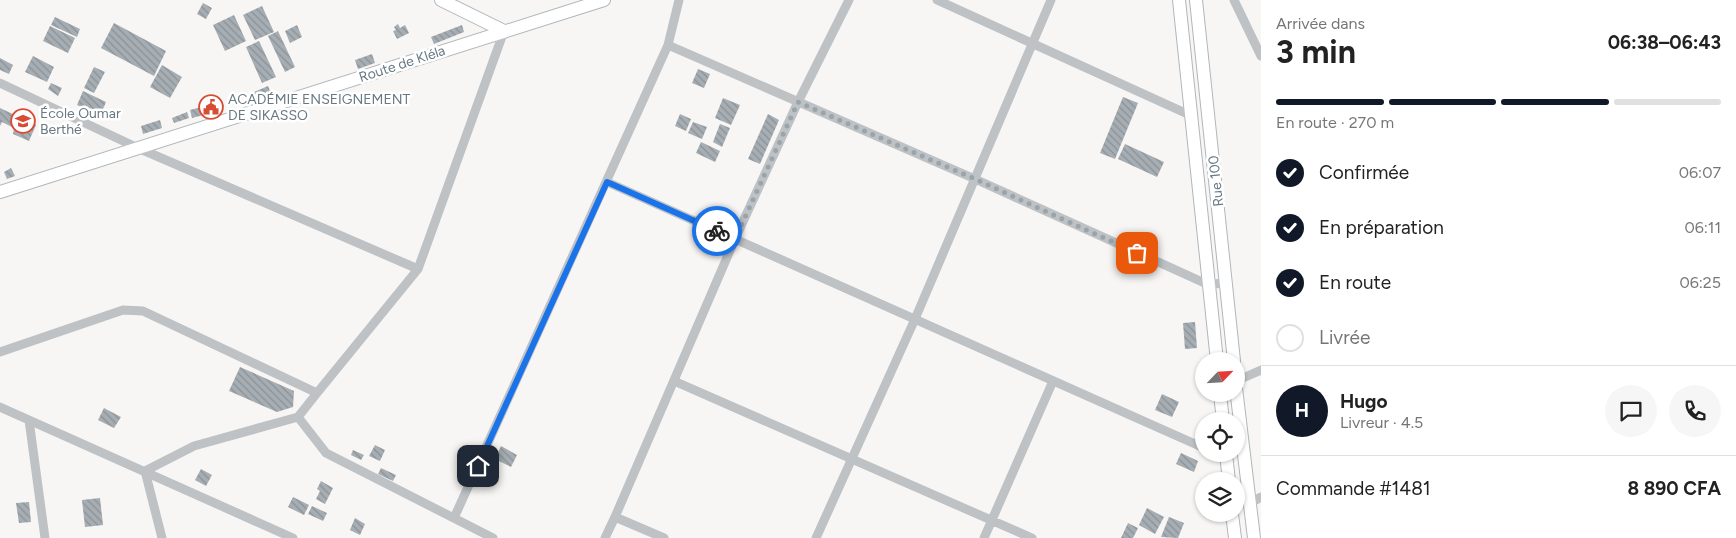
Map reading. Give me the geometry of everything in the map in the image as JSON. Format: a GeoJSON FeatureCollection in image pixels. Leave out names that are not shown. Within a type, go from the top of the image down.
{"type":"FeatureCollection","features":[{"type":"Feature","properties":{"kind":"street"},"geometry":{"type":"LineString","coordinates":[[145,471],[194,446],[298,417],[418,269],[504,31],[441,0]]}},
{"type":"Feature","properties":{"kind":"street","name":"Route de Kléla"},"geometry":{"type":"LineString","coordinates":[[0,192],[604,0]]}},
{"type":"Feature","properties":{"kind":"street"},"geometry":{"type":"LineString","coordinates":[[454,518],[668,45],[679,0]]}},
{"type":"Feature","properties":{"kind":"street"},"geometry":{"type":"LineString","coordinates":[[605,538],[735,239],[798,102],[849,0]]}},
{"type":"Feature","properties":{"kind":"street"},"geometry":{"type":"LineString","coordinates":[[937,0],[1192,116]]}},
{"type":"Feature","properties":{"kind":"street"},"geometry":{"type":"LineString","coordinates":[[816,538],[915,319],[1052,0]]}},
{"type":"Feature","properties":{"kind":"street"},"geometry":{"type":"LineString","coordinates":[[1179,0],[1216,352]]}},
{"type":"Feature","properties":{"kind":"street","name":"Rue 100"},"geometry":{"type":"LineString","coordinates":[[1196,0],[1233,352]]}},
{"type":"Feature","properties":{"kind":"street"},"geometry":{"type":"LineString","coordinates":[[1234,0],[1261,56]]}},
{"type":"Feature","properties":{"kind":"street"},"geometry":{"type":"LineString","coordinates":[[668,45],[975,179],[1209,285],[1227,282]]}},
{"type":"Feature","properties":{"kind":"street"},"geometry":{"type":"LineString","coordinates":[[0,83],[138,148],[418,269]]}},
{"type":"Feature","properties":{"kind":"street"},"geometry":{"type":"LineString","coordinates":[[607,182],[1195,444]]}},
{"type":"Feature","properties":{"kind":"street"},"geometry":{"type":"LineString","coordinates":[[0,352],[123,310],[132,309],[143,311],[317,394]]}},
{"type":"Feature","properties":{"kind":"street"},"geometry":{"type":"LineString","coordinates":[[1245,377],[1261,370]]}},
{"type":"Feature","properties":{"kind":"street"},"geometry":{"type":"LineString","coordinates":[[984,538],[1053,381]]}},
{"type":"Feature","properties":{"kind":"street"},"geometry":{"type":"LineString","coordinates":[[674,382],[1032,538]]}},
{"type":"Feature","properties":{"kind":"street"},"geometry":{"type":"LineString","coordinates":[[1238,402],[1255,500],[1254,538]]}},
{"type":"Feature","properties":{"kind":"street"},"geometry":{"type":"LineString","coordinates":[[0,407],[293,538]]}},
{"type":"Feature","properties":{"kind":"street"},"geometry":{"type":"LineString","coordinates":[[298,417],[326,453],[493,538]]}},
{"type":"Feature","properties":{"kind":"street"},"geometry":{"type":"LineString","coordinates":[[29,420],[45,538]]}},
{"type":"Feature","properties":{"kind":"street"},"geometry":{"type":"LineString","coordinates":[[145,471],[162,538]]}},
{"type":"Feature","properties":{"kind":"street"},"geometry":{"type":"LineString","coordinates":[[616,516],[664,538]]}},
{"type":"Feature","properties":{"kind":"street"},"geometry":{"type":"LineString","coordinates":[[1233,522],[1235,538]]}},
{"type":"Feature","properties":{"kind":"building"},"geometry":{"type":"Polygon","coordinates":[[[203,3],[212,8],[206,19],[197,14],[203,3]]]}},
{"type":"Feature","properties":{"kind":"building"},"geometry":{"type":"Polygon","coordinates":[[[262,6],[274,32],[255,40],[243,15],[262,6]]]}},
{"type":"Feature","properties":{"kind":"building"},"geometry":{"type":"Polygon","coordinates":[[[234,15],[246,41],[225,51],[213,25],[234,15]]]}},
{"type":"Feature","properties":{"kind":"building"},"geometry":{"type":"Polygon","coordinates":[[[55,17],[80,29],[77,37],[51,25],[55,17]]]}},
{"type":"Feature","properties":{"kind":"building"},"geometry":{"type":"Polygon","coordinates":[[[114,23],[166,51],[154,76],[101,48],[114,23]]]}},
{"type":"Feature","properties":{"kind":"building"},"geometry":{"type":"Polygon","coordinates":[[[398,24],[400,28],[405,25],[409,33],[397,39],[393,31],[396,30],[394,27],[398,24]]]}},
{"type":"Feature","properties":{"kind":"building"},"geometry":{"type":"Polygon","coordinates":[[[297,25],[302,37],[290,43],[285,31],[297,25]]]}},
{"type":"Feature","properties":{"kind":"building"},"geometry":{"type":"Polygon","coordinates":[[[462,25],[464,32],[434,44],[431,37],[462,25]]]}},
{"type":"Feature","properties":{"kind":"building"},"geometry":{"type":"Polygon","coordinates":[[[50,26],[75,38],[68,53],[43,41],[50,26]]]}},
{"type":"Feature","properties":{"kind":"building"},"geometry":{"type":"Polygon","coordinates":[[[278,31],[295,67],[285,72],[268,36],[278,31]]]}},
{"type":"Feature","properties":{"kind":"building"},"geometry":{"type":"Polygon","coordinates":[[[259,41],[276,77],[262,83],[246,47],[259,41]]]}},
{"type":"Feature","properties":{"kind":"building"},"geometry":{"type":"Polygon","coordinates":[[[372,54],[375,63],[358,69],[355,60],[372,54]]]}},
{"type":"Feature","properties":{"kind":"building"},"geometry":{"type":"Polygon","coordinates":[[[33,56],[54,67],[47,82],[25,72],[33,56]]]}},
{"type":"Feature","properties":{"kind":"building"},"geometry":{"type":"Polygon","coordinates":[[[0,58],[13,65],[9,74],[0,70],[0,58]]]}},
{"type":"Feature","properties":{"kind":"building"},"geometry":{"type":"Polygon","coordinates":[[[162,65],[182,77],[170,98],[150,87],[162,65]]]}},
{"type":"Feature","properties":{"kind":"building"},"geometry":{"type":"Polygon","coordinates":[[[94,67],[105,72],[94,93],[84,88],[94,67]]]}},
{"type":"Feature","properties":{"kind":"building"},"geometry":{"type":"Polygon","coordinates":[[[698,69],[710,74],[704,88],[692,83],[698,69]]]}},
{"type":"Feature","properties":{"kind":"building"},"geometry":{"type":"Polygon","coordinates":[[[51,83],[62,88],[58,96],[48,89],[51,83]]]}},
{"type":"Feature","properties":{"kind":"building"},"geometry":{"type":"Polygon","coordinates":[[[268,86],[271,93],[257,98],[254,92],[268,86]]]}},
{"type":"Feature","properties":{"kind":"building"},"geometry":{"type":"Polygon","coordinates":[[[83,91],[106,102],[100,116],[77,105],[83,91]]]}},
{"type":"Feature","properties":{"kind":"building"},"geometry":{"type":"Polygon","coordinates":[[[1123,97],[1138,103],[1115,159],[1100,153],[1123,97]]]}},
{"type":"Feature","properties":{"kind":"building"},"geometry":{"type":"Polygon","coordinates":[[[723,98],[740,105],[731,125],[715,118],[723,98]]]}},
{"type":"Feature","properties":{"kind":"building"},"geometry":{"type":"Polygon","coordinates":[[[216,103],[219,111],[192,118],[190,110],[216,103]]]}},
{"type":"Feature","properties":{"kind":"building"},"geometry":{"type":"Polygon","coordinates":[[[0,108],[36,125],[29,141],[13,134],[14,128],[2,122],[0,126],[0,108]]]}},
{"type":"Feature","properties":{"kind":"building"},"geometry":{"type":"Polygon","coordinates":[[[187,112],[189,118],[174,123],[172,118],[187,112]]]}},
{"type":"Feature","properties":{"kind":"building"},"geometry":{"type":"Polygon","coordinates":[[[680,114],[691,119],[686,131],[675,126],[680,114]]]}},
{"type":"Feature","properties":{"kind":"building"},"geometry":{"type":"Polygon","coordinates":[[[768,114],[779,120],[760,164],[748,159],[768,114]]]}},
{"type":"Feature","properties":{"kind":"building"},"geometry":{"type":"Polygon","coordinates":[[[160,120],[162,128],[143,134],[141,126],[160,120]]]}},
{"type":"Feature","properties":{"kind":"building"},"geometry":{"type":"Polygon","coordinates":[[[693,122],[707,127],[702,139],[688,133],[693,122]]]}},
{"type":"Feature","properties":{"kind":"building"},"geometry":{"type":"Polygon","coordinates":[[[720,124],[730,128],[722,147],[713,142],[720,124]]]}},
{"type":"Feature","properties":{"kind":"building"},"geometry":{"type":"Polygon","coordinates":[[[701,142],[720,151],[715,162],[696,153],[701,142]]]}},
{"type":"Feature","properties":{"kind":"building"},"geometry":{"type":"Polygon","coordinates":[[[1125,144],[1164,162],[1157,177],[1118,159],[1125,144]]]}},
{"type":"Feature","properties":{"kind":"building"},"geometry":{"type":"Polygon","coordinates":[[[11,168],[15,176],[7,179],[4,172],[11,168]]]}},
{"type":"Feature","properties":{"kind":"building"},"geometry":{"type":"Polygon","coordinates":[[[1195,322],[1197,348],[1185,349],[1183,323],[1195,322]]]}},
{"type":"Feature","properties":{"kind":"building"},"geometry":{"type":"Polygon","coordinates":[[[240,367],[294,391],[293,407],[277,412],[229,391],[240,367]]]}},
{"type":"Feature","properties":{"kind":"building"},"geometry":{"type":"Polygon","coordinates":[[[1162,394],[1179,402],[1172,417],[1155,410],[1162,394]]]}},
{"type":"Feature","properties":{"kind":"building"},"geometry":{"type":"Polygon","coordinates":[[[104,408],[121,417],[114,428],[98,420],[104,408]]]}},
{"type":"Feature","properties":{"kind":"building"},"geometry":{"type":"Polygon","coordinates":[[[375,445],[385,450],[380,461],[369,456],[375,445]]]}},
{"type":"Feature","properties":{"kind":"building"},"geometry":{"type":"Polygon","coordinates":[[[501,446],[517,455],[511,467],[495,459],[501,446]]]}},
{"type":"Feature","properties":{"kind":"building"},"geometry":{"type":"Polygon","coordinates":[[[353,450],[364,455],[361,460],[351,455],[353,450]]]}},
{"type":"Feature","properties":{"kind":"building"},"geometry":{"type":"Polygon","coordinates":[[[1181,453],[1198,462],[1194,472],[1176,464],[1181,453]]]}},
{"type":"Feature","properties":{"kind":"building"},"geometry":{"type":"Polygon","coordinates":[[[381,468],[396,475],[393,481],[378,474],[381,468]]]}},
{"type":"Feature","properties":{"kind":"building"},"geometry":{"type":"Polygon","coordinates":[[[201,469],[212,475],[206,486],[195,480],[201,469]]]}},
{"type":"Feature","properties":{"kind":"building"},"geometry":{"type":"Polygon","coordinates":[[[321,481],[333,488],[325,504],[316,499],[320,491],[317,489],[321,481]]]}},
{"type":"Feature","properties":{"kind":"building"},"geometry":{"type":"Polygon","coordinates":[[[293,497],[309,505],[304,515],[288,507],[293,497]]]}},
{"type":"Feature","properties":{"kind":"building"},"geometry":{"type":"Polygon","coordinates":[[[100,498],[103,525],[85,527],[82,500],[100,498]]]}},
{"type":"Feature","properties":{"kind":"building"},"geometry":{"type":"Polygon","coordinates":[[[29,502],[31,522],[19,523],[16,503],[29,502]]]}},
{"type":"Feature","properties":{"kind":"building"},"geometry":{"type":"Polygon","coordinates":[[[312,506],[327,513],[323,521],[308,514],[312,506]]]}},
{"type":"Feature","properties":{"kind":"building"},"geometry":{"type":"Polygon","coordinates":[[[1147,508],[1164,517],[1155,534],[1139,525],[1147,508]]]}},
{"type":"Feature","properties":{"kind":"building"},"geometry":{"type":"Polygon","coordinates":[[[1169,517],[1184,523],[1178,538],[1161,537],[1169,517]]]}},
{"type":"Feature","properties":{"kind":"building"},"geometry":{"type":"Polygon","coordinates":[[[355,518],[365,524],[360,535],[350,530],[355,518]]]}},
{"type":"Feature","properties":{"kind":"building"},"geometry":{"type":"Polygon","coordinates":[[[1128,523],[1138,528],[1133,538],[1121,538],[1128,523]]]}},
{"type":"Feature","properties":{"kind":"way so far"},"geometry":{"type":"LineString","coordinates":[[717,231],[735,239],[798,102],[975,179],[1137,253]]}},
{"type":"Feature","properties":{"kind":"place","name":"ACADÉMIE ENSEIGNEMENT DE SIKASSO"},"geometry":{"type":"Point","coordinates":[211,107]}},
{"type":"Feature","properties":{"kind":"place","name":"École Oumar Berthé"},"geometry":{"type":"Point","coordinates":[23,121]}},
{"type":"Feature","properties":{"kind":"route"},"geometry":{"type":"LineString","coordinates":[[478,466],[607,182],[717,231]]}}]}
